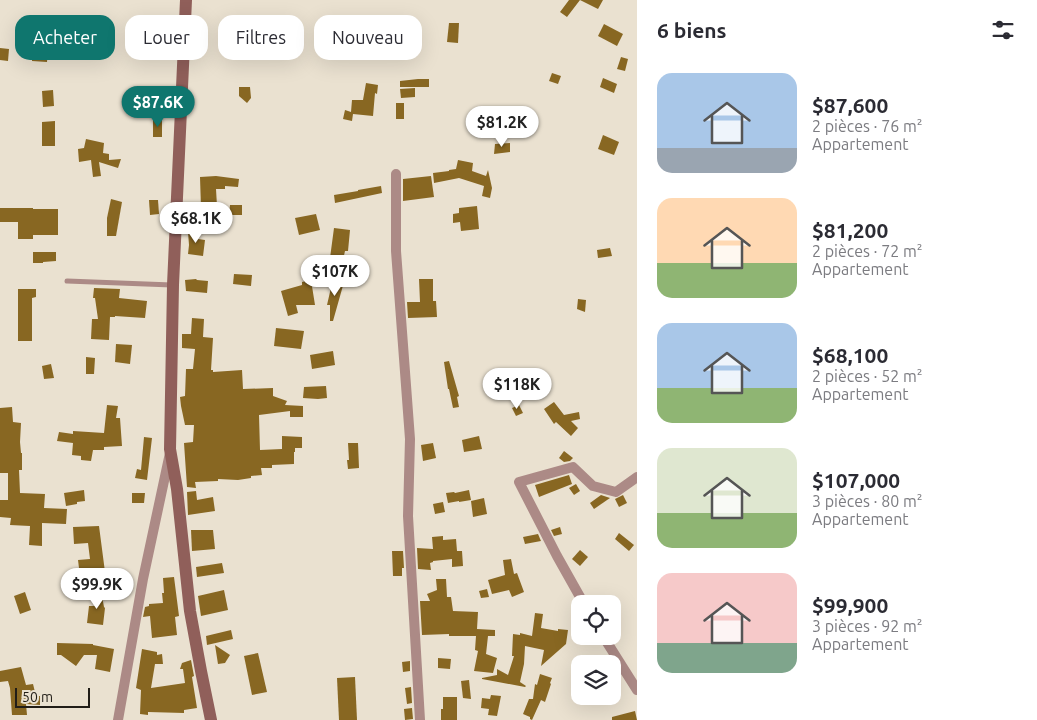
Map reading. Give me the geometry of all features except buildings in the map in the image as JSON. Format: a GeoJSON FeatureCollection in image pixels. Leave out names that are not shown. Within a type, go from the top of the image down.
{"type":"FeatureCollection","features":[{"type":"Feature","properties":{"kind":"main road"},"geometry":{"type":"LineString","coordinates":[[186,0],[173,285],[170,449],[177,489],[190,611],[212,720]]}},
{"type":"Feature","properties":{"kind":"street"},"geometry":{"type":"LineString","coordinates":[[396,174],[396,251],[410,439],[408,516],[420,720]]}},
{"type":"Feature","properties":{"kind":"street"},"geometry":{"type":"LineString","coordinates":[[118,720],[143,579],[170,449]]}},
{"type":"Feature","properties":{"kind":"street"},"geometry":{"type":"LineString","coordinates":[[579,595],[519,482],[573,466],[594,486],[616,492],[637,478]]}},
{"type":"Feature","properties":{"kind":"street"},"geometry":{"type":"LineString","coordinates":[[609,645],[637,690]]}},
{"type":"Feature","properties":{"kind":"lane"},"geometry":{"type":"LineString","coordinates":[[67,282],[173,285]]}}]}
